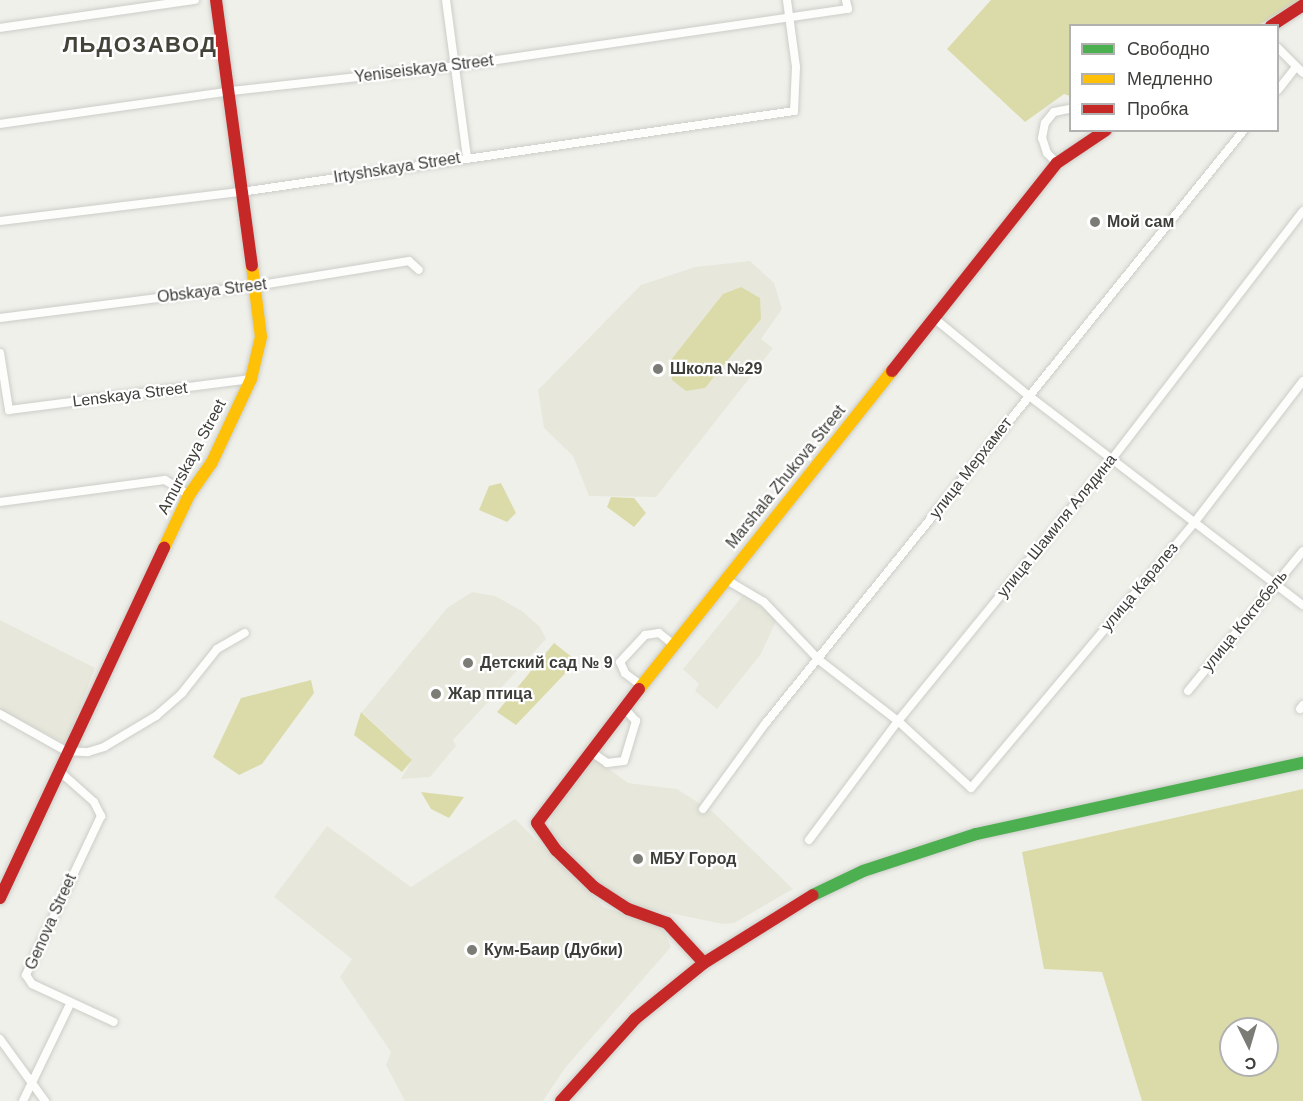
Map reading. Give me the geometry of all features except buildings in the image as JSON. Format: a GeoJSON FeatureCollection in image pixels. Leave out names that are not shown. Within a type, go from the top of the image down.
{"type":"FeatureCollection","features":[{"type":"Feature","properties":{"kind":"street"},"geometry":{"type":"LineString","coordinates":[[0,28],[195,0]]}},
{"type":"Feature","properties":{"kind":"street","name":"Amurskaya Street"},"geometry":{"type":"LineString","coordinates":[[0,898],[66,751],[189,495],[212,462],[250,379],[261,338],[241,192],[231,91],[216,0]]}},
{"type":"Feature","properties":{"kind":"street"},"geometry":{"type":"LineString","coordinates":[[446,0],[467,157]]}},
{"type":"Feature","properties":{"kind":"street"},"geometry":{"type":"LineString","coordinates":[[787,0],[790,16]]}},
{"type":"Feature","properties":{"kind":"street"},"geometry":{"type":"LineString","coordinates":[[1274,24],[1303,4]]}},
{"type":"Feature","properties":{"kind":"street","name":"Yeniseiskaya Street"},"geometry":{"type":"LineString","coordinates":[[0,124],[231,91],[456,66],[790,16],[847,5]]}},
{"type":"Feature","properties":{"kind":"street","name":"Irtyshskaya Street"},"geometry":{"type":"LineString","coordinates":[[0,221],[241,192],[467,157],[794,111],[796,67],[790,16]]}},
{"type":"Feature","properties":{"kind":"street"},"geometry":{"type":"LineString","coordinates":[[1279,49],[1300,70],[1279,89]]}},
{"type":"Feature","properties":{"kind":"street"},"geometry":{"type":"LineString","coordinates":[[1062,160],[1044,146],[1045,123],[1054,112],[1069,109]]}},
{"type":"Feature","properties":{"kind":"street","name":"Marshala Zhukova Street"},"geometry":{"type":"LineString","coordinates":[[704,963],[667,923],[628,909],[594,887],[556,849],[537,823],[590,751],[725,579],[1062,160],[1103,132]]}},
{"type":"Feature","properties":{"kind":"street","name":"улица Мерхамет"},"geometry":{"type":"LineString","coordinates":[[703,809],[765,724],[819,660],[1028,395],[1242,132]]}},
{"type":"Feature","properties":{"kind":"street","name":"улица Шамиля Алядина"},"geometry":{"type":"LineString","coordinates":[[809,840],[898,721],[1112,459],[1303,212]]}},
{"type":"Feature","properties":{"kind":"street","name":"Obskaya Street"},"geometry":{"type":"LineString","coordinates":[[0,318],[255,286],[409,261],[419,270]]}},
{"type":"Feature","properties":{"kind":"street"},"geometry":{"type":"LineString","coordinates":[[935,319],[1028,395],[1303,605]]}},
{"type":"Feature","properties":{"kind":"street","name":"Lenskaya Street"},"geometry":{"type":"LineString","coordinates":[[0,353],[9,410],[250,379]]}},
{"type":"Feature","properties":{"kind":"street","name":"улица Каралез"},"geometry":{"type":"LineString","coordinates":[[898,721],[971,788],[1194,522],[1303,381]]}},
{"type":"Feature","properties":{"kind":"street"},"geometry":{"type":"LineString","coordinates":[[0,502],[165,480],[189,495]]}},
{"type":"Feature","properties":{"kind":"street","name":"улица Коктебель"},"geometry":{"type":"LineString","coordinates":[[1188,691],[1303,551]]}},
{"type":"Feature","properties":{"kind":"street"},"geometry":{"type":"LineString","coordinates":[[725,579],[764,602],[819,660],[898,721]]}},
{"type":"Feature","properties":{"kind":"street"},"geometry":{"type":"LineString","coordinates":[[0,714],[66,751],[96,749],[143,727],[182,693],[217,649],[245,633]]}},
{"type":"Feature","properties":{"kind":"street"},"geometry":{"type":"LineString","coordinates":[[642,686],[625,673],[620,662],[645,635],[659,633],[674,645]]}},
{"type":"Feature","properties":{"kind":"street"},"geometry":{"type":"LineString","coordinates":[[590,751],[607,763],[624,761],[636,721],[624,708]]}},
{"type":"Feature","properties":{"kind":"street"},"geometry":{"type":"LineString","coordinates":[[561,1101],[635,1019],[704,963],[814,894],[914,852],[1023,823],[1303,764]]}},
{"type":"Feature","properties":{"kind":"street","name":"Genova Street"},"geometry":{"type":"LineString","coordinates":[[58,770],[94,802],[101,816],[26,971],[32,984],[70,1004],[114,1022]]}},
{"type":"Feature","properties":{"kind":"street"},"geometry":{"type":"LineString","coordinates":[[23,1101],[70,1004]]}},
{"type":"Feature","properties":{"kind":"street"},"geometry":{"type":"LineString","coordinates":[[0,1039],[45,1101]]}},
{"type":"Feature","properties":{"kind":"shaded area","name":"Школа №29"},"geometry":{"type":"Polygon","coordinates":[[[750,261],[774,283],[782,309],[761,339],[773,348],[656,497],[589,496],[573,456],[544,428],[538,390],[641,285],[695,267],[750,261]]]}},
{"type":"Feature","properties":{"kind":"shaded area","name":"Жар птица"},"geometry":{"type":"Polygon","coordinates":[[[472,592],[495,596],[522,611],[540,627],[546,639],[453,740],[456,746],[430,777],[401,779],[412,760],[362,712],[447,608],[472,592]]]}},
{"type":"Feature","properties":{"kind":"shaded area"},"geometry":{"type":"Polygon","coordinates":[[[744,594],[777,619],[761,654],[717,709],[695,691],[699,684],[683,669],[744,594]]]}},
{"type":"Feature","properties":{"kind":"shaded area"},"geometry":{"type":"Polygon","coordinates":[[[0,620],[95,668],[66,744],[0,709],[0,620]]]}},
{"type":"Feature","properties":{"kind":"shaded area"},"geometry":{"type":"Polygon","coordinates":[[[593,757],[628,783],[677,789],[713,812],[793,889],[734,923],[723,924],[626,904],[575,864],[550,832],[552,812],[593,757]]]}},
{"type":"Feature","properties":{"kind":"shaded area"},"geometry":{"type":"Polygon","coordinates":[[[515,819],[604,907],[663,928],[671,947],[565,1068],[543,1101],[405,1101],[386,1065],[391,1052],[340,977],[352,959],[274,897],[327,826],[411,887],[515,819]]]}},
{"type":"Feature","properties":{"kind":"green space"},"geometry":{"type":"Polygon","coordinates":[[[991,0],[1300,0],[1261,24],[1069,24],[1069,96],[1064,94],[1025,122],[947,49],[991,0]]]}},
{"type":"Feature","properties":{"kind":"green space"},"geometry":{"type":"Polygon","coordinates":[[[741,287],[760,298],[761,319],[705,388],[686,391],[672,380],[670,361],[723,294],[741,287]]]}},
{"type":"Feature","properties":{"kind":"green space"},"geometry":{"type":"Polygon","coordinates":[[[501,483],[516,513],[507,522],[479,510],[489,486],[501,483]]]}},
{"type":"Feature","properties":{"kind":"green space"},"geometry":{"type":"Polygon","coordinates":[[[611,497],[634,498],[646,513],[634,527],[607,507],[611,497]]]}},
{"type":"Feature","properties":{"kind":"green space"},"geometry":{"type":"Polygon","coordinates":[[[554,643],[577,661],[516,725],[497,712],[554,643]]]}},
{"type":"Feature","properties":{"kind":"green space"},"geometry":{"type":"Polygon","coordinates":[[[311,680],[314,693],[262,764],[239,775],[213,757],[241,698],[311,680]]]}},
{"type":"Feature","properties":{"kind":"green space"},"geometry":{"type":"Polygon","coordinates":[[[361,712],[412,760],[402,772],[354,735],[361,712]]]}},
{"type":"Feature","properties":{"kind":"green space"},"geometry":{"type":"Polygon","coordinates":[[[1303,789],[1303,1101],[1142,1101],[1102,972],[1044,969],[1022,852],[1303,789]]]}},
{"type":"Feature","properties":{"kind":"green space"},"geometry":{"type":"Polygon","coordinates":[[[421,792],[464,797],[449,818],[431,809],[421,792]]]}},
{"type":"Feature","properties":{"kind":"traffic: fast"},"geometry":{"type":"LineString","coordinates":[[813,895],[863,871],[976,834],[1303,763]]}},
{"type":"Feature","properties":{"kind":"traffic: slow"},"geometry":{"type":"LineString","coordinates":[[164,548],[189,495],[212,462],[251,379],[261,337],[252,266]]}},
{"type":"Feature","properties":{"kind":"traffic: slow"},"geometry":{"type":"LineString","coordinates":[[639,689],[892,371]]}},
{"type":"Feature","properties":{"kind":"traffic: jam"},"geometry":{"type":"LineString","coordinates":[[216,0],[252,266]]}},
{"type":"Feature","properties":{"kind":"traffic: jam"},"geometry":{"type":"LineString","coordinates":[[1274,24],[1303,5]]}},
{"type":"Feature","properties":{"kind":"traffic: jam"},"geometry":{"type":"LineString","coordinates":[[892,371],[1057,163],[1103,132]]}},
{"type":"Feature","properties":{"kind":"traffic: jam"},"geometry":{"type":"LineString","coordinates":[[0,898],[164,548]]}},
{"type":"Feature","properties":{"kind":"traffic: jam"},"geometry":{"type":"LineString","coordinates":[[639,689],[537,823],[556,850],[594,887],[628,909],[667,923],[704,963]]}},
{"type":"Feature","properties":{"kind":"traffic: jam"},"geometry":{"type":"LineString","coordinates":[[561,1101],[635,1019],[704,963],[813,895]]}},
{"type":"Feature","properties":{"kind":"place","name":"Мой сам"},"geometry":{"type":"Point","coordinates":[1095,222]}},
{"type":"Feature","properties":{"kind":"place","name":"Школа №29"},"geometry":{"type":"Point","coordinates":[658,369]}},
{"type":"Feature","properties":{"kind":"place","name":"Детский сад № 9"},"geometry":{"type":"Point","coordinates":[468,663]}},
{"type":"Feature","properties":{"kind":"place","name":"Жар птица"},"geometry":{"type":"Point","coordinates":[436,694]}},
{"type":"Feature","properties":{"kind":"place","name":"МБУ Город"},"geometry":{"type":"Point","coordinates":[638,859]}},
{"type":"Feature","properties":{"kind":"place","name":"Кум-Баир (Дубки)"},"geometry":{"type":"Point","coordinates":[472,950]}},
{"type":"Feature","properties":{"kind":"district","name":"ЛЬДОЗАВОД"},"geometry":{"type":"Point","coordinates":[140,45]}}]}
